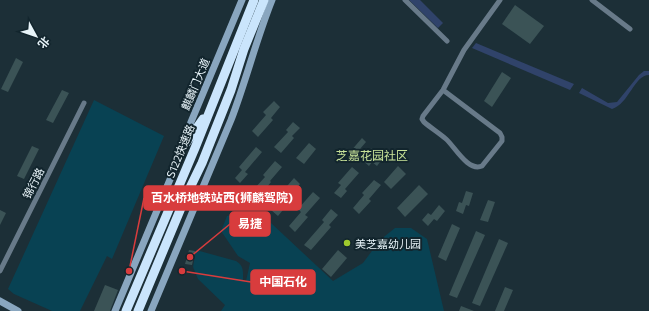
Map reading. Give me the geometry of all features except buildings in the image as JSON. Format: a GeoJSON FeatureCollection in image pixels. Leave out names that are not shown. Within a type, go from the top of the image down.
{"type":"FeatureCollection","features":[{"type":"Feature","properties":{"kind":"highway","name":"S122快速路"},"geometry":{"type":"LineString","coordinates":[[138,311],[186,196],[202,163],[231,90],[240,47],[254,0]]}},
{"type":"Feature","properties":{"kind":"highway","name":"S122快速路"},"geometry":{"type":"LineString","coordinates":[[126,311],[212,104],[264,0]]}},
{"type":"Feature","properties":{"kind":"highway"},"geometry":{"type":"LineString","coordinates":[[184,146],[212,104]]}},
{"type":"Feature","properties":{"kind":"street","name":"麒麟门大道"},"geometry":{"type":"LineString","coordinates":[[115,311],[184,146],[191,122],[242,0]]}},
{"type":"Feature","properties":{"kind":"street"},"geometry":{"type":"LineString","coordinates":[[151,311],[231,120],[272,0]]}},
{"type":"Feature","properties":{"kind":"street"},"geometry":{"type":"LineString","coordinates":[[405,0],[447,42]]}},
{"type":"Feature","properties":{"kind":"street"},"geometry":{"type":"LineString","coordinates":[[443,90],[502,137],[502,141],[482,166],[478,168],[474,167],[461,157],[447,140],[422,119],[443,90],[464,50],[500,0]]}},
{"type":"Feature","properties":{"kind":"street"},"geometry":{"type":"LineString","coordinates":[[592,0],[630,30]]}},
{"type":"Feature","properties":{"kind":"street","name":"锦行路"},"geometry":{"type":"LineString","coordinates":[[0,271],[84,103]]}},
{"type":"Feature","properties":{"kind":"street"},"geometry":{"type":"LineString","coordinates":[[0,301],[18,311]]}},
{"type":"Feature","properties":{"kind":"shaded area"},"geometry":{"type":"Polygon","coordinates":[[[409,0],[420,0],[443,23],[438,28],[409,0]]]}},
{"type":"Feature","properties":{"kind":"shaded area"},"geometry":{"type":"Polygon","coordinates":[[[476,43],[574,84],[570,90],[472,48],[476,43]]]}},
{"type":"Feature","properties":{"kind":"shaded area"},"geometry":{"type":"Polygon","coordinates":[[[644,71],[649,71],[649,75],[644,76],[639,80],[623,102],[612,109],[579,93],[582,88],[608,103],[617,102],[644,71]]]}},
{"type":"Feature","properties":{"kind":"shaded area"},"geometry":{"type":"Polygon","coordinates":[[[94,100],[164,136],[112,259],[107,256],[80,311],[52,311],[14,294],[8,289],[94,100]]]}},
{"type":"Feature","properties":{"kind":"shaded area"},"geometry":{"type":"Polygon","coordinates":[[[236,214],[258,216],[271,223],[333,281],[363,263],[380,240],[395,228],[411,228],[427,239],[444,311],[221,311],[225,305],[198,279],[193,267],[196,250],[236,261],[242,267],[243,280],[246,281],[250,263],[238,256],[221,231],[227,216],[236,214]]]}},
{"type":"Feature","properties":{"kind":"place","name":"美芝嘉幼儿园"},"geometry":{"type":"Point","coordinates":[347,243]}},
{"type":"Feature","properties":{"kind":"place","name":"易捷"},"geometry":{"type":"Point","coordinates":[190,257]}},
{"type":"Feature","properties":{"kind":"place","name":"百水桥地铁站西(狮麟驾院)"},"geometry":{"type":"Point","coordinates":[129,271]}},
{"type":"Feature","properties":{"kind":"place","name":"中国石化"},"geometry":{"type":"Point","coordinates":[182,271]}},
{"type":"Feature","properties":{"kind":"district","name":"芝嘉花园社区"},"geometry":{"type":"Point","coordinates":[372,155]}}]}
